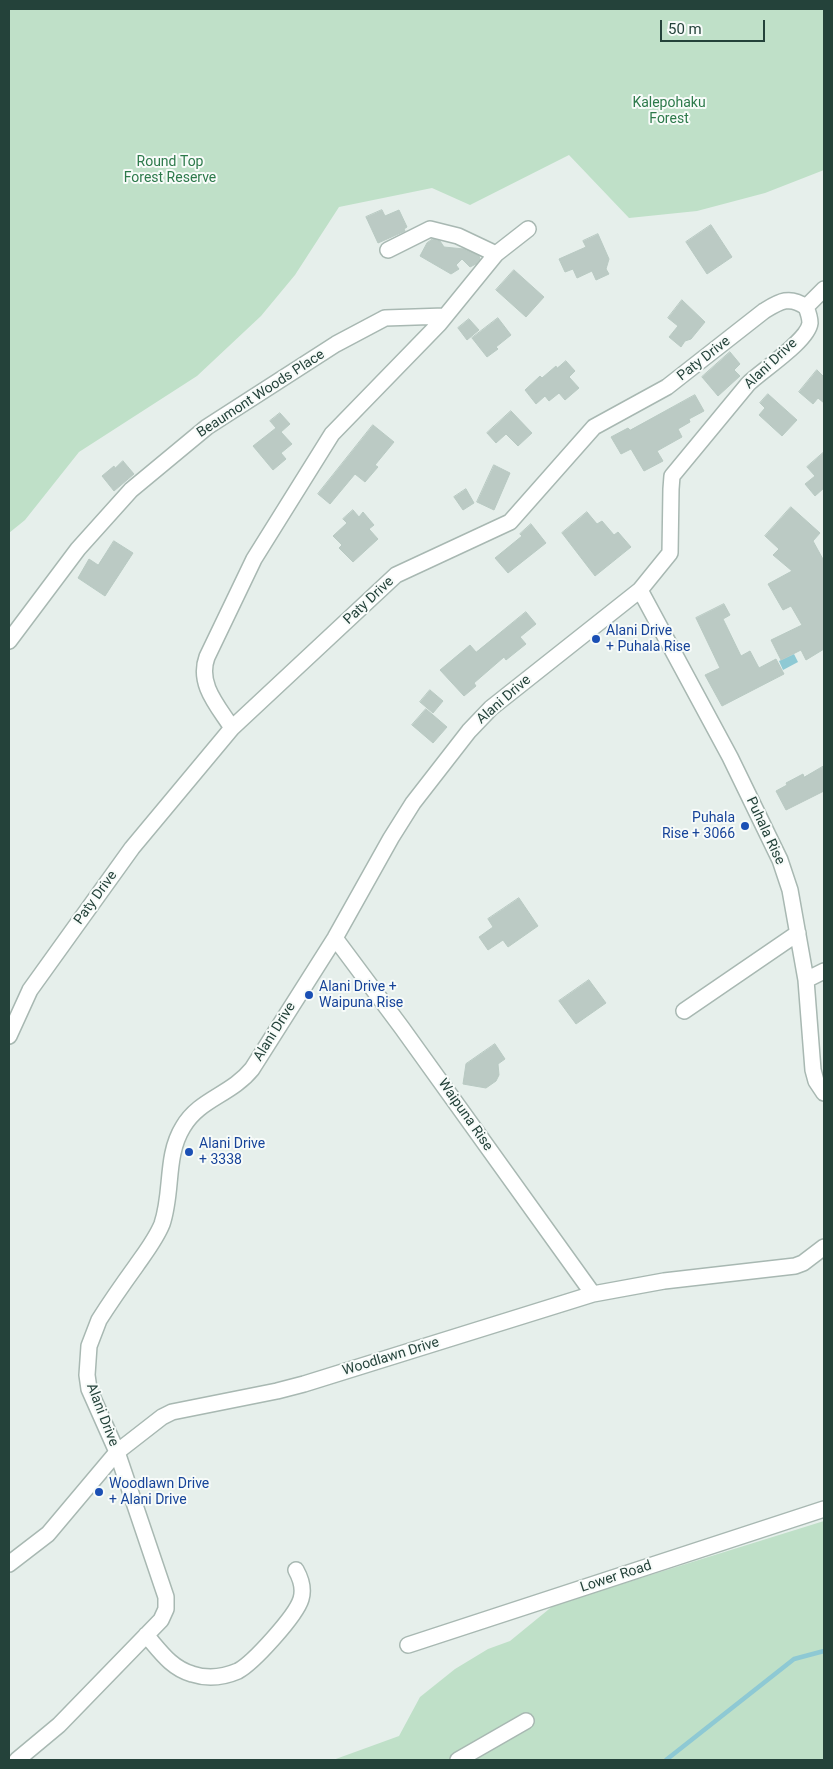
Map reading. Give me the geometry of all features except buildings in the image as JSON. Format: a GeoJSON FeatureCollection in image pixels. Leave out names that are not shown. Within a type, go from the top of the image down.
{"type":"FeatureCollection","features":[{"type":"Feature","properties":{"kind":"street"},"geometry":{"type":"LineString","coordinates":[[388,250],[430,229],[458,236],[496,254]]}},
{"type":"Feature","properties":{"kind":"street"},"geometry":{"type":"LineString","coordinates":[[232,728],[208,689],[204,679],[204,668],[207,657],[254,560],[332,434],[445,316],[496,254],[528,229]]}},
{"type":"Feature","properties":{"kind":"street"},"geometry":{"type":"LineString","coordinates":[[806,307],[824,289]]}},
{"type":"Feature","properties":{"kind":"street","name":"Paty Drive"},"geometry":{"type":"LineString","coordinates":[[9,1036],[30,990],[132,848],[232,728],[396,575],[510,522],[594,427],[667,388],[764,312],[787,300],[798,302],[806,307]]}},
{"type":"Feature","properties":{"kind":"street","name":"Alani Drive"},"geometry":{"type":"LineString","coordinates":[[17,1760],[58,1725],[163,1617],[166,1609],[166,1597],[117,1452],[89,1389],[87,1360],[93,1332],[99,1320],[159,1230],[165,1213],[174,1146],[183,1126],[197,1110],[238,1084],[252,1069],[335,938],[391,838],[413,803],[469,731],[491,708],[640,590],[670,553],[670,489],[672,476],[757,374],[776,362],[808,329],[810,323],[806,307]]}},
{"type":"Feature","properties":{"kind":"street","name":"Beaumont Woods Place"},"geometry":{"type":"LineString","coordinates":[[9,641],[78,549],[131,490],[207,427],[336,344],[385,318],[445,316]]}},
{"type":"Feature","properties":{"kind":"street","name":"Puhala Rise"},"geometry":{"type":"LineString","coordinates":[[640,590],[730,757],[780,860],[790,890],[806,980],[813,1070],[816,1081],[824,1093]]}},
{"type":"Feature","properties":{"kind":"street"},"geometry":{"type":"LineString","coordinates":[[684,1010],[798,934]]}},
{"type":"Feature","properties":{"kind":"street","name":"Waipuna Rise"},"geometry":{"type":"LineString","coordinates":[[335,938],[593,1294]]}},
{"type":"Feature","properties":{"kind":"street"},"geometry":{"type":"LineString","coordinates":[[806,980],[824,971]]}},
{"type":"Feature","properties":{"kind":"street","name":"Woodlawn Drive"},"geometry":{"type":"LineString","coordinates":[[9,1564],[48,1534],[117,1452],[162,1417],[172,1412],[304,1384],[593,1294],[664,1281],[795,1266],[804,1263],[824,1246]]}},
{"type":"Feature","properties":{"kind":"street","name":"Lower Road"},"geometry":{"type":"LineString","coordinates":[[408,1645],[824,1509]]}},
{"type":"Feature","properties":{"kind":"street"},"geometry":{"type":"LineString","coordinates":[[146,1635],[168,1661],[184,1671],[211,1677],[229,1674],[253,1660],[297,1609],[301,1598],[302,1586],[296,1570]]}},
{"type":"Feature","properties":{"kind":"street"},"geometry":{"type":"LineString","coordinates":[[458,1760],[526,1721]]}},
{"type":"Feature","properties":{"kind":"green space","name":"Round Top Forest Reserve"},"geometry":{"type":"Polygon","coordinates":[[[9,9],[824,9],[824,170],[765,193],[697,211],[629,218],[569,155],[470,205],[432,188],[339,207],[295,275],[261,316],[197,376],[79,452],[25,520],[9,533],[9,9]]]}},
{"type":"Feature","properties":{"kind":"green space"},"geometry":{"type":"Polygon","coordinates":[[[824,1521],[824,1760],[333,1760],[399,1736],[420,1697],[455,1669],[488,1649],[510,1641],[554,1605],[824,1521]]]}},
{"type":"Feature","properties":{"kind":"water"},"geometry":{"type":"Polygon","coordinates":[[[794,654],[798,662],[783,670],[779,661],[794,654]]]}},
{"type":"Feature","properties":{"kind":"waterway"},"geometry":{"type":"LineString","coordinates":[[666,1760],[794,1659],[824,1651]]}},
{"type":"Feature","properties":{"kind":"place","name":"Alani Drive + Puhala Rise"},"geometry":{"type":"Point","coordinates":[596,639]}},
{"type":"Feature","properties":{"kind":"place","name":"Puhala Rise + 3066"},"geometry":{"type":"Point","coordinates":[745,826]}},
{"type":"Feature","properties":{"kind":"place","name":"Alani Drive + Waipuna Rise"},"geometry":{"type":"Point","coordinates":[309,995]}},
{"type":"Feature","properties":{"kind":"place","name":"Alani Drive + 3338"},"geometry":{"type":"Point","coordinates":[189,1152]}},
{"type":"Feature","properties":{"kind":"place","name":"Woodlawn Drive + Alani Drive"},"geometry":{"type":"Point","coordinates":[99,1492]}},
{"type":"Feature","properties":{"kind":"park label","name":"Kalepohaku Forest"},"geometry":{"type":"Point","coordinates":[669,112]}}]}
